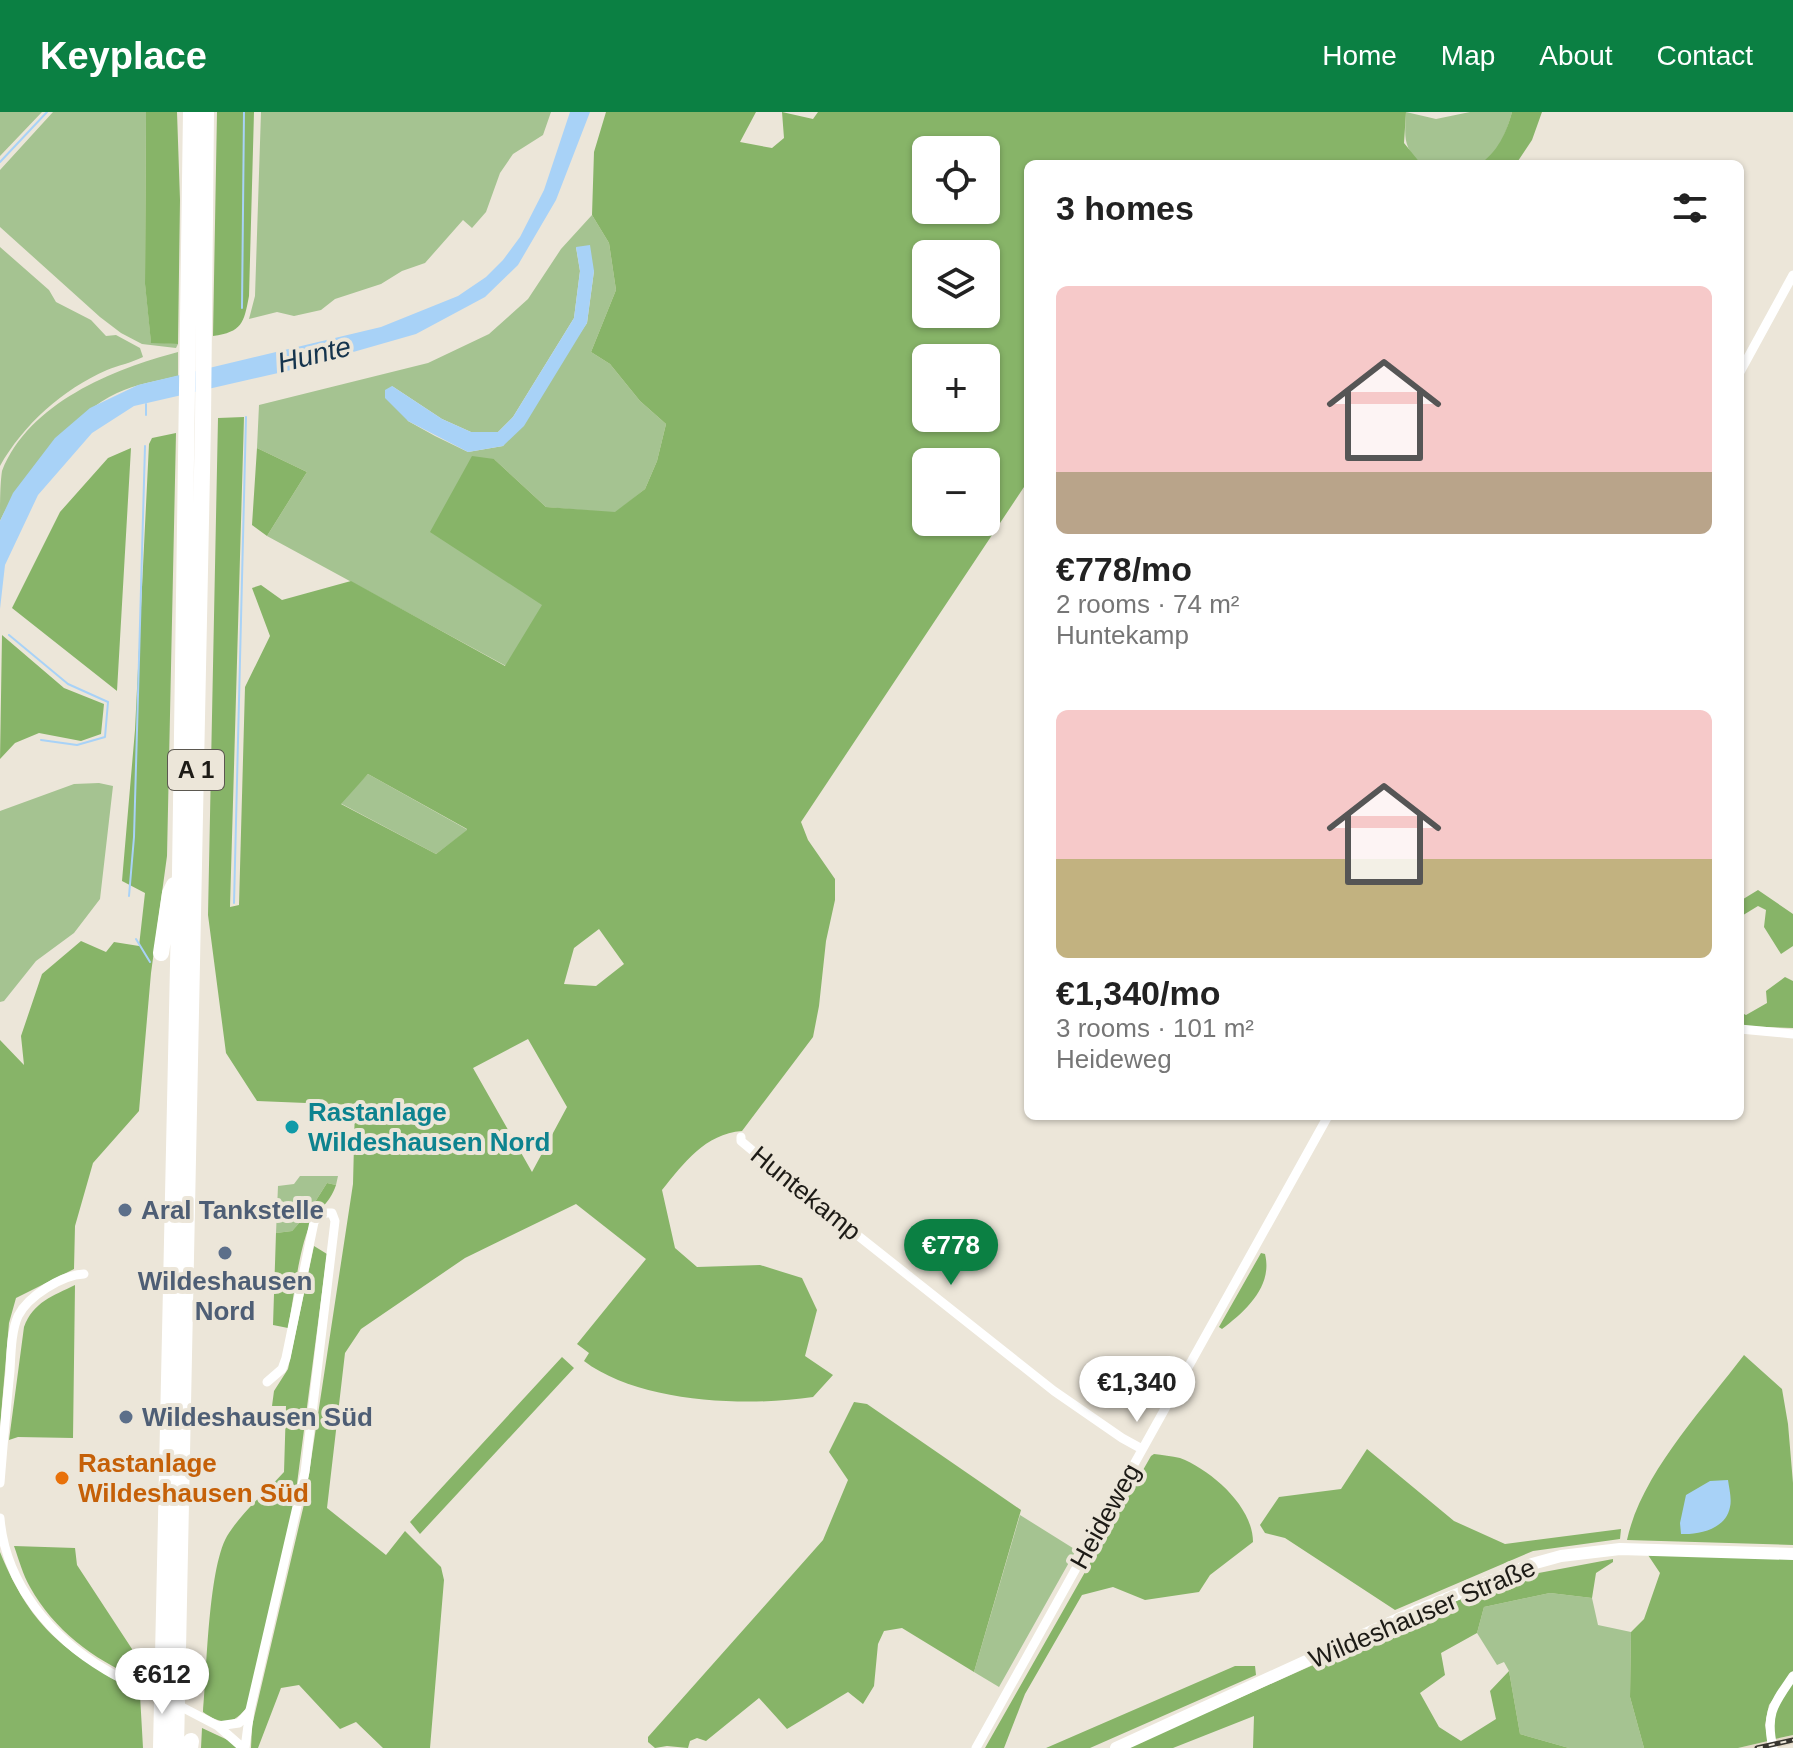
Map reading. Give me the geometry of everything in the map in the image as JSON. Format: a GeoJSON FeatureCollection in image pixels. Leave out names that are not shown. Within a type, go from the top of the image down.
{"type":"FeatureCollection","features":[{"type":"Feature","properties":{"kind":"highway","name":"A 1"},"geometry":{"type":"LineString","coordinates":[[191,112],[197,335]]}},
{"type":"Feature","properties":{"kind":"highway","name":"A 1"},"geometry":{"type":"LineString","coordinates":[[186,1746],[197,335],[206,112]]}},
{"type":"Feature","properties":{"kind":"highway","name":"A 1"},"geometry":{"type":"LineString","coordinates":[[161,1748],[180,873],[196,425]]}},
{"type":"Feature","properties":{"kind":"highway"},"geometry":{"type":"LineString","coordinates":[[161,953],[170,893],[180,873]]}},
{"type":"Feature","properties":{"kind":"main road","name":"Wildeshauser Straße"},"geometry":{"type":"LineString","coordinates":[[1116,1748],[1418,1610],[1532,1564],[1573,1554],[1620,1549],[1793,1554]]}},
{"type":"Feature","properties":{"kind":"street"},"geometry":{"type":"LineString","coordinates":[[1744,365],[1793,275]]}},
{"type":"Feature","properties":{"kind":"street"},"geometry":{"type":"LineString","coordinates":[[1744,1029],[1793,1034]]}},
{"type":"Feature","properties":{"kind":"street","name":"Heideweg"},"geometry":{"type":"LineString","coordinates":[[976,1748],[1326,1120]]}},
{"type":"Feature","properties":{"kind":"street","name":"Huntekamp"},"geometry":{"type":"LineString","coordinates":[[741,1137],[741,1141],[784,1177],[1054,1391],[1142,1449]]}},
{"type":"Feature","properties":{"kind":"street"},"geometry":{"type":"LineString","coordinates":[[0,1518],[4,1547],[24,1593],[43,1619],[85,1657],[214,1724],[244,1748],[305,1472],[335,1221],[332,1213],[321,1213],[314,1222],[286,1358],[282,1369],[267,1382]]}},
{"type":"Feature","properties":{"kind":"street"},"geometry":{"type":"LineString","coordinates":[[0,1483],[12,1346],[18,1317],[27,1303],[39,1293],[75,1274],[84,1274]]}},
{"type":"Feature","properties":{"kind":"street"},"geometry":{"type":"LineString","coordinates":[[1773,1748],[1768,1726],[1772,1706],[1793,1676]]}},
{"type":"Feature","properties":{"kind":"street"},"geometry":{"type":"LineString","coordinates":[[214,1724],[239,1723],[250,1710]]}},
{"type":"Feature","properties":{"kind":"shaded area"},"geometry":{"type":"Polygon","coordinates":[[[1793,1735],[1793,1744],[1776,1748],[1738,1748],[1793,1735]]]}},
{"type":"Feature","properties":{"kind":"green space"},"geometry":{"type":"Polygon","coordinates":[[[0,112],[42,112],[0,156],[0,112]]]}},
{"type":"Feature","properties":{"kind":"green space"},"geometry":{"type":"Polygon","coordinates":[[[53,112],[146,112],[145,283],[151,342],[178,344],[176,348],[142,344],[121,333],[0,227],[0,170],[53,112]]]}},
{"type":"Feature","properties":{"kind":"green space"},"geometry":{"type":"Polygon","coordinates":[[[146,112],[177,112],[180,200],[178,344],[151,343],[145,284],[146,112]]]}},
{"type":"Feature","properties":{"kind":"green space"},"geometry":{"type":"Polygon","coordinates":[[[217,112],[254,112],[249,296],[240,325],[230,332],[213,336],[217,112]]]}},
{"type":"Feature","properties":{"kind":"green space"},"geometry":{"type":"Polygon","coordinates":[[[261,112],[551,112],[543,135],[513,154],[500,173],[486,212],[472,228],[463,220],[425,263],[402,271],[381,284],[335,299],[321,310],[294,316],[277,312],[249,319],[255,296],[261,112]]]}},
{"type":"Feature","properties":{"kind":"green space"},"geometry":{"type":"Polygon","coordinates":[[[606,112],[756,112],[740,142],[772,148],[784,138],[782,112],[813,119],[818,112],[1406,112],[1404,143],[1418,160],[1024,160],[1024,487],[1000,523],[1000,448],[912,448],[912,536],[991,536],[801,822],[808,840],[835,879],[835,900],[813,1037],[742,1131],[729,1133],[706,1144],[687,1160],[662,1190],[675,1248],[697,1267],[760,1265],[802,1278],[817,1310],[805,1356],[833,1375],[813,1397],[758,1402],[726,1401],[634,1386],[584,1361],[589,1353],[577,1344],[646,1259],[576,1204],[465,1258],[361,1329],[345,1353],[327,1508],[386,1555],[405,1531],[441,1567],[444,1580],[430,1748],[383,1748],[356,1722],[340,1729],[299,1685],[281,1688],[258,1748],[251,1748],[252,1726],[305,1500],[353,1184],[355,1105],[257,1101],[226,1053],[208,915],[218,418],[244,417],[230,907],[239,905],[245,687],[270,636],[252,588],[261,585],[282,600],[351,581],[505,666],[542,605],[430,532],[472,456],[494,459],[546,507],[615,512],[645,489],[657,461],[666,424],[640,401],[610,364],[591,352],[616,290],[609,243],[592,215],[594,152],[606,112]],[[368,774],[341,804],[436,854],[467,830],[467,829],[368,774]],[[599,929],[574,948],[564,984],[596,986],[624,964],[599,929]],[[528,1039],[473,1068],[532,1172],[567,1107],[528,1039]]]}},
{"type":"Feature","properties":{"kind":"green space"},"geometry":{"type":"Polygon","coordinates":[[[1406,112],[1436,119],[1470,112],[1512,112],[1505,134],[1486,160],[1417,160],[1410,152],[1405,128],[1406,112]]]}},
{"type":"Feature","properties":{"kind":"green space"},"geometry":{"type":"Polygon","coordinates":[[[1512,112],[1542,112],[1532,140],[1519,160],[1485,160],[1500,141],[1512,112]]]}},
{"type":"Feature","properties":{"kind":"green space"},"geometry":{"type":"Polygon","coordinates":[[[592,215],[609,243],[616,290],[591,352],[610,364],[640,401],[666,424],[657,461],[645,489],[615,513],[546,507],[494,459],[543,605],[506,666],[267,536],[307,472],[257,448],[259,405],[428,363],[489,334],[528,299],[561,249],[592,215]],[[576,247],[580,271],[574,318],[513,417],[498,432],[471,432],[442,419],[392,386],[408,421],[468,452],[503,446],[587,323],[594,271],[576,247]]]}},
{"type":"Feature","properties":{"kind":"green space"},"geometry":{"type":"Polygon","coordinates":[[[0,247],[49,290],[56,302],[91,320],[106,336],[116,335],[140,348],[143,357],[107,370],[60,398],[20,436],[0,466],[0,247]]]}},
{"type":"Feature","properties":{"kind":"green space"},"geometry":{"type":"Polygon","coordinates":[[[178,352],[178,376],[117,393],[66,431],[34,466],[0,521],[2,471],[15,447],[32,426],[52,408],[101,379],[178,352]]]}},
{"type":"Feature","properties":{"kind":"green space"},"geometry":{"type":"Polygon","coordinates":[[[176,433],[167,856],[151,973],[139,1111],[93,1163],[75,1226],[74,1269],[16,1298],[9,1323],[0,1427],[0,1040],[24,1065],[21,1036],[42,974],[81,941],[106,952],[114,942],[139,946],[145,893],[122,881],[135,730],[149,444],[152,438],[176,433]]]}},
{"type":"Feature","properties":{"kind":"green space"},"geometry":{"type":"Polygon","coordinates":[[[131,448],[117,691],[12,608],[60,512],[108,458],[131,448]]]}},
{"type":"Feature","properties":{"kind":"green space"},"geometry":{"type":"Polygon","coordinates":[[[257,448],[307,472],[267,536],[252,525],[257,448]]]}},
{"type":"Feature","properties":{"kind":"green space"},"geometry":{"type":"Polygon","coordinates":[[[2,635],[64,688],[104,704],[101,734],[81,741],[39,733],[15,743],[0,759],[2,635]]]}},
{"type":"Feature","properties":{"kind":"green space"},"geometry":{"type":"Polygon","coordinates":[[[368,774],[468,830],[436,854],[340,803],[368,774]]]}},
{"type":"Feature","properties":{"kind":"green space"},"geometry":{"type":"Polygon","coordinates":[[[74,784],[113,786],[100,899],[74,933],[36,961],[0,1002],[0,811],[74,784]]]}},
{"type":"Feature","properties":{"kind":"green space"},"geometry":{"type":"Polygon","coordinates":[[[1758,890],[1793,914],[1793,946],[1781,954],[1764,927],[1766,910],[1758,906],[1744,915],[1744,899],[1758,890]]]}},
{"type":"Feature","properties":{"kind":"green space"},"geometry":{"type":"Polygon","coordinates":[[[1785,977],[1793,981],[1793,1028],[1744,1026],[1744,1014],[1767,1003],[1766,991],[1785,977]]]}},
{"type":"Feature","properties":{"kind":"green space"},"geometry":{"type":"Polygon","coordinates":[[[300,1176],[338,1176],[336,1185],[327,1183],[292,1231],[276,1233],[278,1186],[294,1184],[300,1176]]]}},
{"type":"Feature","properties":{"kind":"green space"},"geometry":{"type":"Polygon","coordinates":[[[327,1183],[336,1185],[312,1221],[305,1238],[288,1328],[273,1325],[276,1233],[292,1231],[327,1183]]]}},
{"type":"Feature","properties":{"kind":"green space"},"geometry":{"type":"Polygon","coordinates":[[[314,1246],[327,1254],[295,1499],[249,1704],[234,1719],[217,1720],[203,1712],[217,1568],[229,1533],[284,1472],[286,1406],[272,1406],[274,1391],[288,1369],[314,1246]]]}},
{"type":"Feature","properties":{"kind":"green space"},"geometry":{"type":"Polygon","coordinates":[[[1261,1253],[1265,1254],[1265,1277],[1256,1297],[1222,1329],[1219,1327],[1261,1253]]]}},
{"type":"Feature","properties":{"kind":"green space"},"geometry":{"type":"Polygon","coordinates":[[[75,1285],[73,1438],[18,1437],[9,1440],[24,1327],[38,1306],[75,1285]]]}},
{"type":"Feature","properties":{"kind":"green space"},"geometry":{"type":"Polygon","coordinates":[[[1744,1355],[1782,1389],[1793,1483],[1793,1545],[1627,1540],[1634,1515],[1660,1466],[1744,1355]]]}},
{"type":"Feature","properties":{"kind":"green space"},"geometry":{"type":"Polygon","coordinates":[[[562,1357],[574,1368],[420,1534],[410,1522],[562,1357]]]}},
{"type":"Feature","properties":{"kind":"green space"},"geometry":{"type":"Polygon","coordinates":[[[854,1402],[867,1404],[1021,1510],[974,1672],[902,1628],[884,1631],[878,1644],[874,1686],[863,1704],[848,1692],[787,1729],[759,1698],[706,1741],[697,1738],[690,1741],[688,1748],[655,1748],[648,1742],[648,1737],[823,1540],[848,1480],[829,1452],[854,1402]]]}},
{"type":"Feature","properties":{"kind":"green space"},"geometry":{"type":"Polygon","coordinates":[[[1367,1449],[1454,1521],[1505,1544],[1621,1529],[1620,1539],[1533,1551],[1395,1610],[1285,1538],[1265,1533],[1260,1525],[1279,1497],[1341,1489],[1367,1449]]]}},
{"type":"Feature","properties":{"kind":"green space"},"geometry":{"type":"Polygon","coordinates":[[[1151,1456],[1180,1458],[1217,1480],[1246,1515],[1253,1542],[1210,1575],[1199,1592],[1145,1600],[1113,1587],[1082,1595],[1025,1694],[1004,1748],[985,1748],[1151,1456]]]}},
{"type":"Feature","properties":{"kind":"green space"},"geometry":{"type":"Polygon","coordinates":[[[1020,1515],[1076,1550],[999,1687],[974,1672],[1020,1515]]]}},
{"type":"Feature","properties":{"kind":"green space"},"geometry":{"type":"Polygon","coordinates":[[[14,1546],[75,1548],[77,1565],[132,1649],[137,1678],[105,1662],[63,1630],[28,1582],[14,1546]]]}},
{"type":"Feature","properties":{"kind":"green space"},"geometry":{"type":"Polygon","coordinates":[[[0,1552],[26,1602],[55,1638],[92,1666],[140,1695],[143,1748],[0,1748],[0,1552]]]}},
{"type":"Feature","properties":{"kind":"green space"},"geometry":{"type":"Polygon","coordinates":[[[1648,1555],[1793,1559],[1793,1671],[1769,1705],[1765,1725],[1768,1741],[1738,1748],[1644,1748],[1630,1697],[1631,1632],[1644,1619],[1660,1573],[1648,1555]]]}},
{"type":"Feature","properties":{"kind":"green space"},"geometry":{"type":"Polygon","coordinates":[[[1613,1559],[1596,1573],[1592,1598],[1550,1593],[1484,1607],[1477,1633],[1441,1653],[1445,1675],[1420,1693],[1439,1727],[1461,1741],[1496,1719],[1490,1691],[1509,1671],[1520,1734],[1569,1748],[1253,1748],[1254,1716],[1173,1748],[1127,1748],[1506,1579],[1613,1559]]]}},
{"type":"Feature","properties":{"kind":"green space"},"geometry":{"type":"Polygon","coordinates":[[[1550,1593],[1592,1598],[1598,1625],[1631,1632],[1630,1697],[1644,1748],[1569,1748],[1520,1734],[1509,1671],[1504,1662],[1497,1665],[1477,1633],[1484,1607],[1550,1593]]]}},
{"type":"Feature","properties":{"kind":"green space"},"geometry":{"type":"Polygon","coordinates":[[[1235,1666],[1255,1666],[1256,1675],[1090,1748],[1046,1748],[1235,1666]]]}},
{"type":"Feature","properties":{"kind":"green space"},"geometry":{"type":"Polygon","coordinates":[[[1793,1681],[1793,1735],[1775,1739],[1774,1715],[1793,1681]]]}},
{"type":"Feature","properties":{"kind":"green space"},"geometry":{"type":"Polygon","coordinates":[[[202,1728],[232,1742],[237,1748],[201,1748],[202,1728]]]}},
{"type":"Feature","properties":{"kind":"water","name":"Hunte"},"geometry":{"type":"Polygon","coordinates":[[[570,112],[590,112],[556,200],[518,265],[485,297],[416,334],[287,371],[134,406],[92,433],[38,495],[5,565],[0,609],[0,521],[13,493],[55,438],[90,408],[138,385],[381,327],[458,296],[486,277],[520,237],[544,190],[570,112]]]}},
{"type":"Feature","properties":{"kind":"water"},"geometry":{"type":"Polygon","coordinates":[[[590,245],[594,271],[587,323],[524,426],[503,446],[468,452],[408,421],[385,398],[385,390],[392,386],[442,419],[471,432],[498,432],[513,417],[574,318],[580,271],[576,247],[590,245]]]}},
{"type":"Feature","properties":{"kind":"water"},"geometry":{"type":"Polygon","coordinates":[[[1728,1480],[1731,1504],[1723,1521],[1703,1532],[1681,1534],[1686,1495],[1710,1481],[1728,1480]]]}},
{"type":"Feature","properties":{"kind":"waterway"},"geometry":{"type":"LineString","coordinates":[[0,162],[47,112]]}},
{"type":"Feature","properties":{"kind":"waterway"},"geometry":{"type":"LineString","coordinates":[[242,308],[244,112]]}},
{"type":"Feature","properties":{"kind":"waterway"},"geometry":{"type":"LineString","coordinates":[[146,404],[146,415]]}},
{"type":"Feature","properties":{"kind":"waterway"},"geometry":{"type":"LineString","coordinates":[[234,903],[246,417]]}},
{"type":"Feature","properties":{"kind":"waterway"},"geometry":{"type":"LineString","coordinates":[[129,896],[134,837],[145,446]]}},
{"type":"Feature","properties":{"kind":"waterway"},"geometry":{"type":"LineString","coordinates":[[9,635],[68,684],[108,702],[105,737],[77,745],[41,740]]}},
{"type":"Feature","properties":{"kind":"waterway"},"geometry":{"type":"LineString","coordinates":[[136,939],[150,962]]}},
{"type":"Feature","properties":{"kind":"railway"},"geometry":{"type":"LineString","coordinates":[[1757,1748],[1793,1740]]}},
{"type":"Feature","properties":{"kind":"place","name":"Rastanlage Wildeshausen Nord"},"geometry":{"type":"Point","coordinates":[292,1127]}},
{"type":"Feature","properties":{"kind":"place","name":"Aral Tankstelle"},"geometry":{"type":"Point","coordinates":[125,1210]}},
{"type":"Feature","properties":{"kind":"place","name":"Wildeshausen Nord"},"geometry":{"type":"Point","coordinates":[225,1253]}},
{"type":"Feature","properties":{"kind":"place","name":"Wildeshausen Süd"},"geometry":{"type":"Point","coordinates":[126,1417]}},
{"type":"Feature","properties":{"kind":"place","name":"Rastanlage Wildeshausen Süd"},"geometry":{"type":"Point","coordinates":[62,1478]}}]}
